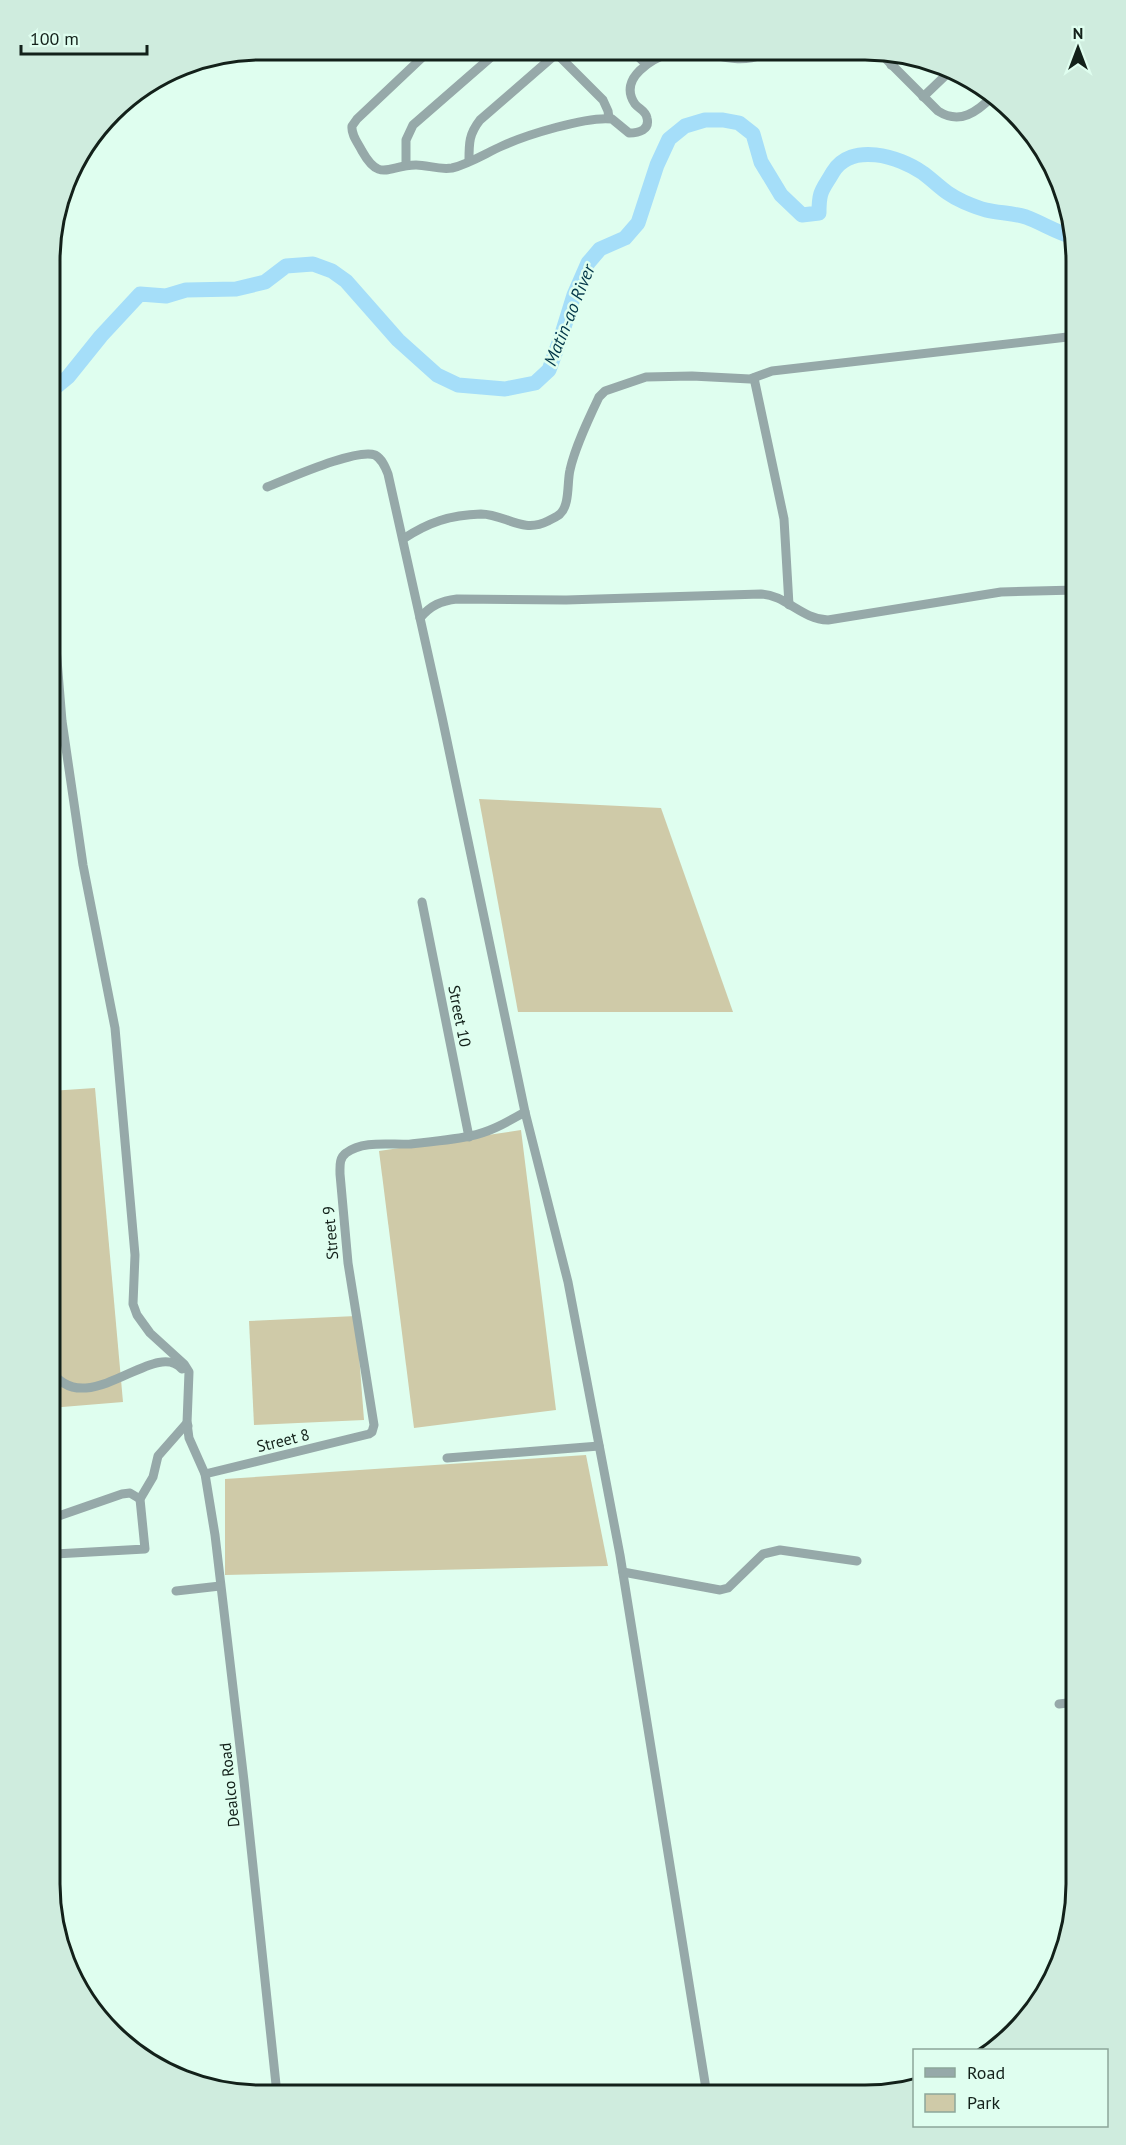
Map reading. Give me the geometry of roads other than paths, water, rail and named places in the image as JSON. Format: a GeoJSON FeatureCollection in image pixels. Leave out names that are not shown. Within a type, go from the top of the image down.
{"type":"FeatureCollection","features":[{"type":"Feature","properties":{"kind":"street"},"geometry":{"type":"LineString","coordinates":[[419,60],[352,126],[353,135],[373,167],[380,171],[406,165],[420,165],[434,169],[449,168],[537,133],[609,118],[616,120],[623,130],[629,133],[642,131],[647,127],[646,115],[636,105],[631,91],[631,82],[635,74],[654,60]]}},
{"type":"Feature","properties":{"kind":"street"},"geometry":{"type":"LineString","coordinates":[[406,165],[406,140],[413,126],[488,60]]}},
{"type":"Feature","properties":{"kind":"street"},"geometry":{"type":"LineString","coordinates":[[470,160],[471,132],[480,120],[547,60]]}},
{"type":"Feature","properties":{"kind":"street"},"geometry":{"type":"LineString","coordinates":[[562,60],[603,100],[609,118]]}},
{"type":"Feature","properties":{"kind":"street"},"geometry":{"type":"LineString","coordinates":[[642,60],[646,64]]}},
{"type":"Feature","properties":{"kind":"street"},"geometry":{"type":"LineString","coordinates":[[888,62],[923,97],[946,116],[967,117],[987,102]]}},
{"type":"Feature","properties":{"kind":"street"},"geometry":{"type":"LineString","coordinates":[[923,97],[944,77]]}},
{"type":"Feature","properties":{"kind":"street"},"geometry":{"type":"LineString","coordinates":[[403,539],[424,525],[441,519],[483,514],[518,525],[531,525],[543,523],[560,514],[564,507],[574,456],[596,403],[605,391],[646,377],[692,376],[746,379],[772,371],[1066,337]]}},
{"type":"Feature","properties":{"kind":"street"},"geometry":{"type":"LineString","coordinates":[[754,378],[784,519],[789,605]]}},
{"type":"Feature","properties":{"kind":"street"},"geometry":{"type":"LineString","coordinates":[[267,487],[359,454],[376,456],[381,460],[388,474],[525,1112],[568,1282],[623,1572],[705,2085]]}},
{"type":"Feature","properties":{"kind":"street"},"geometry":{"type":"LineString","coordinates":[[420,618],[441,601],[457,599],[566,600],[761,594],[771,595],[813,618],[828,620],[1001,592],[1066,590]]}},
{"type":"Feature","properties":{"kind":"street"},"geometry":{"type":"LineString","coordinates":[[60,696],[83,865],[115,1028],[135,1255],[133,1304],[137,1315],[150,1333],[184,1364],[190,1378]]}},
{"type":"Feature","properties":{"kind":"street","name":"Street 10"},"geometry":{"type":"LineString","coordinates":[[422,902],[468,1137]]}},
{"type":"Feature","properties":{"kind":"street"},"geometry":{"type":"LineString","coordinates":[[468,1137],[496,1128],[525,1112]]}},
{"type":"Feature","properties":{"kind":"street","name":"Street 9"},"geometry":{"type":"LineString","coordinates":[[369,1434],[374,1425],[348,1263],[340,1161],[343,1155],[355,1148],[468,1137]]}},
{"type":"Feature","properties":{"kind":"street"},"geometry":{"type":"LineString","coordinates":[[60,1381],[63,1384],[83,1389],[164,1362],[178,1364],[190,1378]]}},
{"type":"Feature","properties":{"kind":"street","name":"Dealco Road"},"geometry":{"type":"LineString","coordinates":[[190,1378],[187,1423],[189,1438],[205,1474],[244,1781],[276,2085]]}},
{"type":"Feature","properties":{"kind":"street"},"geometry":{"type":"LineString","coordinates":[[60,1554],[145,1550],[140,1499],[153,1477],[158,1456],[187,1423]]}},
{"type":"Feature","properties":{"kind":"street","name":"Street 8"},"geometry":{"type":"LineString","coordinates":[[205,1474],[369,1434]]}},
{"type":"Feature","properties":{"kind":"street"},"geometry":{"type":"LineString","coordinates":[[447,1458],[599,1446]]}},
{"type":"Feature","properties":{"kind":"street"},"geometry":{"type":"LineString","coordinates":[[60,1516],[122,1494],[130,1493],[140,1499]]}},
{"type":"Feature","properties":{"kind":"street"},"geometry":{"type":"LineString","coordinates":[[623,1572],[720,1590],[728,1588],[763,1554],[770,1551],[780,1550],[857,1561]]}},
{"type":"Feature","properties":{"kind":"street"},"geometry":{"type":"LineString","coordinates":[[176,1591],[220,1586]]}},
{"type":"Feature","properties":{"kind":"street"},"geometry":{"type":"LineString","coordinates":[[1059,1704],[1066,1703]]}},
{"type":"Feature","properties":{"kind":"waterway","name":"Matin-ao River"},"geometry":{"type":"LineString","coordinates":[[60,384],[140,294],[166,296],[186,290],[236,289],[265,282],[286,266],[313,264],[332,271],[346,281],[398,340],[437,375],[458,385],[505,389],[535,383],[549,370],[574,295],[588,263],[600,249],[625,238],[638,223],[657,165],[669,139],[685,126],[705,120],[739,123],[753,134],[761,162],[781,195],[802,215],[819,213],[822,191],[841,163],[851,157],[876,155],[889,157],[913,167],[951,195],[969,204],[986,210],[1026,217],[1064,234]]}}]}
